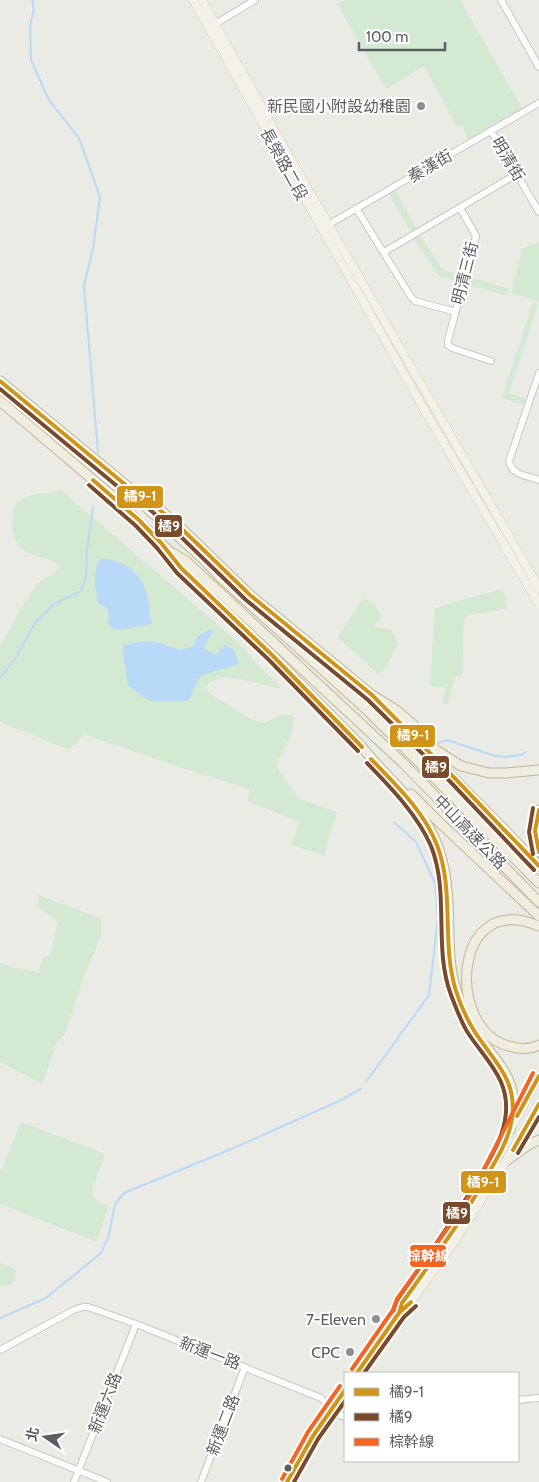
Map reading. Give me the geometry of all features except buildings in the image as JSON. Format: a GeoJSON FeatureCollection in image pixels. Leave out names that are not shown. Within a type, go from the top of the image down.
{"type":"FeatureCollection","features":[{"type":"Feature","properties":{"kind":"highway","name":"中山高速公路"},"geometry":{"type":"LineString","coordinates":[[0,381],[139,496],[147,508],[367,710],[539,883]]}},
{"type":"Feature","properties":{"kind":"highway","name":"中山高速公路"},"geometry":{"type":"LineString","coordinates":[[0,401],[111,495],[169,551],[186,561],[404,764],[539,902]]}},
{"type":"Feature","properties":{"kind":"highway"},"geometry":{"type":"LineString","coordinates":[[139,496],[152,502],[250,595],[372,695],[396,710],[417,728],[436,750],[461,766],[489,773],[506,774],[539,770]]}},
{"type":"Feature","properties":{"kind":"highway"},"geometry":{"type":"LineString","coordinates":[[169,551],[181,568],[273,656],[408,796],[431,832],[438,848],[446,881],[450,955],[455,988],[472,1027],[509,1080],[514,1094],[510,1130]]}},
{"type":"Feature","properties":{"kind":"highway"},"geometry":{"type":"LineString","coordinates":[[372,695],[539,866]]}},
{"type":"Feature","properties":{"kind":"highway"},"geometry":{"type":"LineString","coordinates":[[362,747],[371,753],[439,822],[539,916]]}},
{"type":"Feature","properties":{"kind":"highway"},"geometry":{"type":"LineString","coordinates":[[539,810],[534,831],[535,842],[539,852]]}},
{"type":"Feature","properties":{"kind":"highway"},"geometry":{"type":"LineString","coordinates":[[539,926],[522,920],[504,920],[489,926],[478,936],[471,949],[467,963],[466,980],[474,1013],[480,1026],[490,1037],[503,1045],[519,1049],[539,1045]]}},
{"type":"Feature","properties":{"kind":"highway"},"geometry":{"type":"LineString","coordinates":[[506,1161],[528,1145],[539,1140]]}},
{"type":"Feature","properties":{"kind":"main road","name":"長榮路二段"},"geometry":{"type":"LineString","coordinates":[[193,0],[212,26],[289,156],[489,501],[539,604]]}},
{"type":"Feature","properties":{"kind":"main road","name":"長榮路二段"},"geometry":{"type":"LineString","coordinates":[[202,0],[212,26],[362,302],[481,506],[523,569],[539,588]]}},
{"type":"Feature","properties":{"kind":"main road"},"geometry":{"type":"LineString","coordinates":[[362,302],[371,298]]}},
{"type":"Feature","properties":{"kind":"main road"},"geometry":{"type":"LineString","coordinates":[[412,389],[420,383]]}},
{"type":"Feature","properties":{"kind":"main road"},"geometry":{"type":"LineString","coordinates":[[481,506],[489,501]]}},
{"type":"Feature","properties":{"kind":"main road"},"geometry":{"type":"LineString","coordinates":[[358,1372],[399,1313],[402,1303],[465,1214],[496,1161],[510,1130],[539,1076]]}},
{"type":"Feature","properties":{"kind":"main road"},"geometry":{"type":"LineString","coordinates":[[399,1313],[407,1308],[452,1246],[506,1161],[539,1104]]}},
{"type":"Feature","properties":{"kind":"main road"},"geometry":{"type":"LineString","coordinates":[[287,1482],[307,1446],[344,1392]]}},
{"type":"Feature","properties":{"kind":"street"},"geometry":{"type":"LineString","coordinates":[[212,26],[255,0]]}},
{"type":"Feature","properties":{"kind":"street"},"geometry":{"type":"LineString","coordinates":[[502,0],[539,67]]}},
{"type":"Feature","properties":{"kind":"street","name":"秦漢街"},"geometry":{"type":"LineString","coordinates":[[321,229],[539,103]]}},
{"type":"Feature","properties":{"kind":"street","name":"明清街"},"geometry":{"type":"LineString","coordinates":[[491,131],[539,212]]}},
{"type":"Feature","properties":{"kind":"street"},"geometry":{"type":"LineString","coordinates":[[384,252],[517,174]]}},
{"type":"Feature","properties":{"kind":"street","name":"明清三街"},"geometry":{"type":"LineString","coordinates":[[356,208],[415,301],[456,312]]}},
{"type":"Feature","properties":{"kind":"street","name":"明清三街"},"geometry":{"type":"LineString","coordinates":[[460,208],[476,236],[448,345],[491,361]]}},
{"type":"Feature","properties":{"kind":"street"},"geometry":{"type":"LineString","coordinates":[[539,373],[509,461],[513,471],[539,480]]}},
{"type":"Feature","properties":{"kind":"street","name":"新運一路"},"geometry":{"type":"LineString","coordinates":[[0,1350],[83,1307],[88,1307],[136,1324],[321,1398],[337,1414],[344,1416]]}},
{"type":"Feature","properties":{"kind":"street","name":"新運六路"},"geometry":{"type":"LineString","coordinates":[[74,1482],[136,1324]]}},
{"type":"Feature","properties":{"kind":"street","name":"新運二路"},"geometry":{"type":"LineString","coordinates":[[201,1482],[246,1367]]}},
{"type":"Feature","properties":{"kind":"street"},"geometry":{"type":"LineString","coordinates":[[519,1400],[539,1398]]}},
{"type":"Feature","properties":{"kind":"street"},"geometry":{"type":"LineString","coordinates":[[0,1439],[107,1482]]}},
{"type":"Feature","properties":{"kind":"green space"},"geometry":{"type":"Polygon","coordinates":[[[344,0],[460,0],[524,112],[469,144],[463,125],[457,127],[424,66],[386,89],[337,4],[344,0]]]}},
{"type":"Feature","properties":{"kind":"green space"},"geometry":{"type":"Polygon","coordinates":[[[395,190],[417,229],[411,232],[389,194],[395,190]]]}},
{"type":"Feature","properties":{"kind":"green space"},"geometry":{"type":"Polygon","coordinates":[[[420,235],[443,270],[463,276],[461,282],[439,276],[414,239],[420,235]]]}},
{"type":"Feature","properties":{"kind":"green space"},"geometry":{"type":"Polygon","coordinates":[[[539,242],[539,302],[511,293],[522,249],[539,242]]]}},
{"type":"Feature","properties":{"kind":"green space"},"geometry":{"type":"Polygon","coordinates":[[[469,277],[509,289],[507,296],[467,284],[469,277]]]}},
{"type":"Feature","properties":{"kind":"green space"},"geometry":{"type":"Polygon","coordinates":[[[533,303],[538,304],[509,393],[529,400],[527,406],[502,398],[533,303]]]}},
{"type":"Feature","properties":{"kind":"green space"},"geometry":{"type":"Polygon","coordinates":[[[60,489],[232,637],[281,688],[225,677],[209,682],[206,691],[251,719],[264,723],[283,714],[294,716],[292,733],[276,766],[298,798],[337,812],[325,850],[326,856],[291,845],[300,822],[248,801],[249,789],[84,734],[69,750],[0,722],[0,646],[38,583],[53,574],[60,565],[27,552],[17,543],[13,531],[14,505],[29,496],[51,493],[60,489]]]}},
{"type":"Feature","properties":{"kind":"green space"},"geometry":{"type":"Polygon","coordinates":[[[501,589],[505,594],[506,609],[467,615],[464,621],[462,677],[455,676],[448,704],[443,703],[445,688],[430,686],[435,608],[501,589]]]}},
{"type":"Feature","properties":{"kind":"green space"},"geometry":{"type":"Polygon","coordinates":[[[363,598],[375,604],[382,617],[374,627],[391,629],[398,643],[385,669],[379,675],[338,637],[363,598]]]}},
{"type":"Feature","properties":{"kind":"green space"},"geometry":{"type":"Polygon","coordinates":[[[38,895],[101,918],[101,936],[87,969],[65,1034],[57,1042],[42,1084],[0,1062],[0,963],[39,972],[43,958],[50,955],[58,922],[37,906],[38,895]]]}},
{"type":"Feature","properties":{"kind":"green space"},"geometry":{"type":"Polygon","coordinates":[[[21,1122],[105,1154],[91,1192],[100,1204],[109,1204],[97,1242],[0,1204],[0,1173],[21,1122]]]}},
{"type":"Feature","properties":{"kind":"green space"},"geometry":{"type":"Polygon","coordinates":[[[0,1263],[17,1270],[12,1284],[0,1287],[0,1263]]]}},
{"type":"Feature","properties":{"kind":"water"},"geometry":{"type":"Polygon","coordinates":[[[100,559],[113,560],[120,563],[131,569],[141,579],[147,594],[152,624],[118,630],[111,627],[108,623],[107,607],[99,604],[96,593],[95,575],[100,559]]]}},
{"type":"Feature","properties":{"kind":"water"},"geometry":{"type":"Polygon","coordinates":[[[209,630],[214,631],[204,648],[215,655],[225,645],[234,650],[239,664],[201,677],[187,701],[151,701],[128,685],[123,645],[145,641],[157,642],[180,650],[193,646],[198,636],[209,630]]]}},
{"type":"Feature","properties":{"kind":"waterway"},"geometry":{"type":"LineString","coordinates":[[32,0],[34,9],[30,26],[31,60],[49,100],[79,138],[100,197],[93,248],[84,286],[98,452]]}},
{"type":"Feature","properties":{"kind":"waterway"},"geometry":{"type":"LineString","coordinates":[[0,678],[15,659],[35,623],[54,604],[81,591],[86,578],[87,549],[93,508]]}},
{"type":"Feature","properties":{"kind":"waterway"},"geometry":{"type":"LineString","coordinates":[[435,744],[447,740],[492,755],[505,757],[521,755],[526,752]]}},
{"type":"Feature","properties":{"kind":"waterway"},"geometry":{"type":"LineString","coordinates":[[366,1082],[429,995],[438,918],[435,883],[416,842],[394,822]]}},
{"type":"Feature","properties":{"kind":"waterway"},"geometry":{"type":"LineString","coordinates":[[0,1318],[46,1298],[101,1253],[109,1235],[115,1204],[124,1193],[229,1150],[337,1102],[361,1089]]}},
{"type":"Feature","properties":{"kind":"transit line","name":"橘9-1"},"geometry":{"type":"LineString","coordinates":[[0,381],[139,496],[152,503],[183,530],[250,595],[372,695],[539,866]]}},
{"type":"Feature","properties":{"kind":"transit line","name":"橘9"},"geometry":{"type":"LineString","coordinates":[[0,389],[135,501],[148,508],[179,535],[246,600],[368,700],[441,772],[534,870]]}},
{"type":"Feature","properties":{"kind":"transit line","name":"橘9-1"},"geometry":{"type":"LineString","coordinates":[[93,480],[140,521],[181,568],[273,656],[362,747]]}},
{"type":"Feature","properties":{"kind":"transit line","name":"橘9"},"geometry":{"type":"LineString","coordinates":[[89,485],[136,526],[177,573],[269,660],[358,751]]}},
{"type":"Feature","properties":{"kind":"transit line","name":"橘9-1"},"geometry":{"type":"LineString","coordinates":[[371,759],[417,810],[437,845],[445,881],[449,955],[456,991],[473,1029],[502,1070],[511,1092],[513,1105],[511,1126],[499,1154],[458,1224],[402,1303],[399,1313]]}},
{"type":"Feature","properties":{"kind":"transit line","name":"橘9"},"geometry":{"type":"LineString","coordinates":[[367,763],[411,812],[431,846],[437,864],[440,883],[443,958],[451,995],[465,1029],[490,1063],[501,1083],[505,1094],[506,1106],[502,1133],[490,1159],[452,1221],[397,1300],[393,1311]]}},
{"type":"Feature","properties":{"kind":"transit line","name":"橘9"},"geometry":{"type":"LineString","coordinates":[[533,808],[529,832],[533,854]]}},
{"type":"Feature","properties":{"kind":"transit line","name":"橘9-1"},"geometry":{"type":"LineString","coordinates":[[539,810],[535,831],[539,852]]}},
{"type":"Feature","properties":{"kind":"transit line","name":"棕幹線"},"geometry":{"type":"LineString","coordinates":[[352,1369],[393,1310],[397,1299],[460,1211],[476,1185],[533,1073]]}},
{"type":"Feature","properties":{"kind":"transit line","name":"橘9-1"},"geometry":{"type":"LineString","coordinates":[[517,1116],[539,1076]]}},
{"type":"Feature","properties":{"kind":"transit line","name":"橘9-1"},"geometry":{"type":"LineString","coordinates":[[513,1150],[539,1104]]}},
{"type":"Feature","properties":{"kind":"transit line","name":"橘9"},"geometry":{"type":"LineString","coordinates":[[518,1153],[539,1117]]}},
{"type":"Feature","properties":{"kind":"transit line","name":"橘9-1"},"geometry":{"type":"LineString","coordinates":[[358,1372],[399,1313],[411,1302]]}},
{"type":"Feature","properties":{"kind":"transit line","name":"橘9"},"geometry":{"type":"LineString","coordinates":[[365,1372],[404,1317],[416,1306]]}},
{"type":"Feature","properties":{"kind":"transit line","name":"棕幹線"},"geometry":{"type":"LineString","coordinates":[[282,1479],[308,1432],[340,1386]]}},
{"type":"Feature","properties":{"kind":"transit line","name":"橘9-1"},"geometry":{"type":"LineString","coordinates":[[287,1482],[313,1436],[344,1391]]}},
{"type":"Feature","properties":{"kind":"transit line","name":"橘9"},"geometry":{"type":"LineString","coordinates":[[294,1482],[318,1439],[344,1402]]}},
{"type":"Feature","properties":{"kind":"place","name":"新民國小附設幼稚園"},"geometry":{"type":"Point","coordinates":[421,106]}},
{"type":"Feature","properties":{"kind":"place","name":"7-Eleven"},"geometry":{"type":"Point","coordinates":[376,1319]}},
{"type":"Feature","properties":{"kind":"place","name":"CPC"},"geometry":{"type":"Point","coordinates":[350,1352]}}]}
